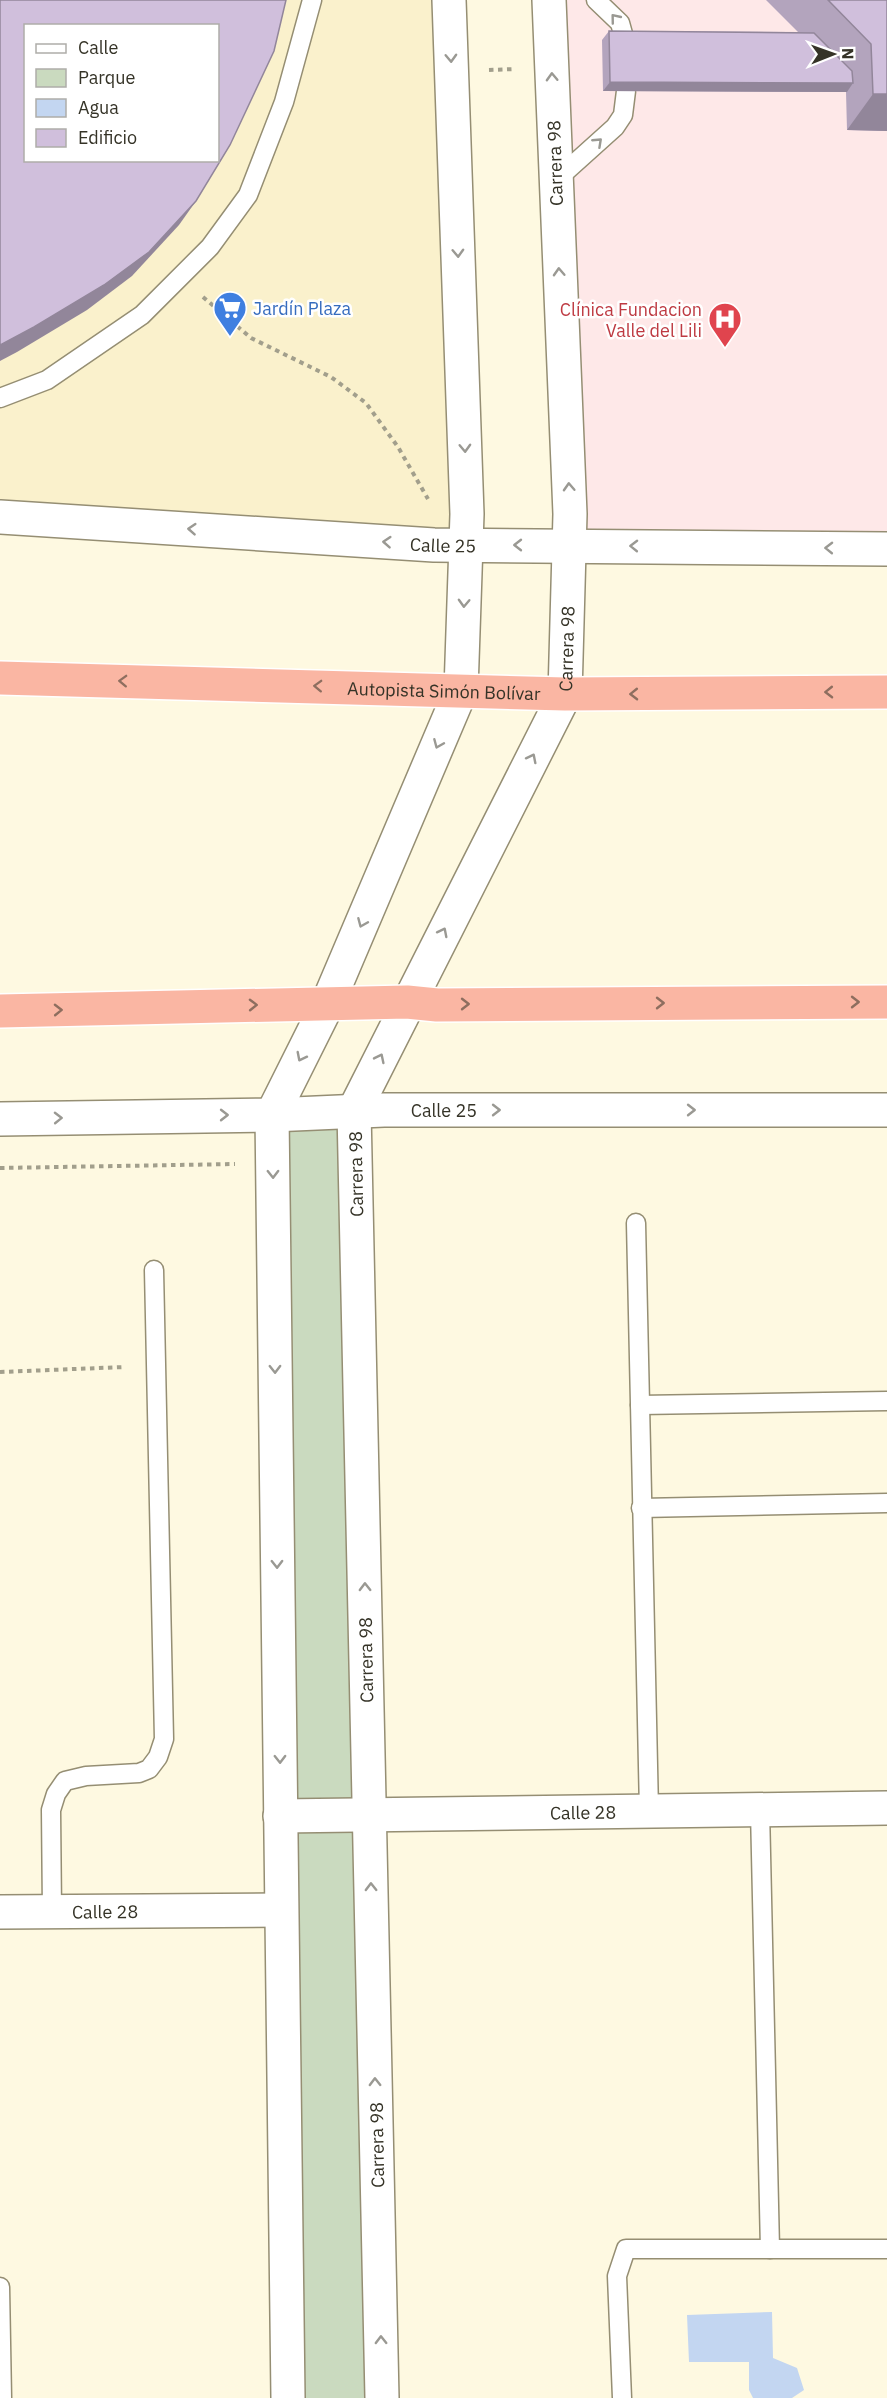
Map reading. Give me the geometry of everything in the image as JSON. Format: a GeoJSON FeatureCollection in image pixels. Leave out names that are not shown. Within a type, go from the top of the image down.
{"type":"FeatureCollection","features":[{"type":"Feature","properties":{"kind":"highway","name":"Autopista Simón Bolívar"},"geometry":{"type":"LineString","coordinates":[[0,678],[565,694],[887,692]]}},
{"type":"Feature","properties":{"kind":"highway"},"geometry":{"type":"LineString","coordinates":[[0,1011],[407,1002],[449,1005],[887,1002]]}},
{"type":"Feature","properties":{"kind":"street"},"geometry":{"type":"LineString","coordinates":[[288,2398],[272,1116],[327,1005],[461,690],[466,545],[449,0]]}},
{"type":"Feature","properties":{"kind":"street","name":"Carrera 98"},"geometry":{"type":"LineString","coordinates":[[382,2398],[354,1111],[407,1002],[565,694],[571,546],[549,0]]}},
{"type":"Feature","properties":{"kind":"street","name":"Calle 25"},"geometry":{"type":"LineString","coordinates":[[0,517],[434,545],[887,549]]}},
{"type":"Feature","properties":{"kind":"street","name":"Calle 25"},"geometry":{"type":"LineString","coordinates":[[0,1119],[272,1116],[354,1111],[887,1110]]}},
{"type":"Feature","properties":{"kind":"street","name":"Calle 28"},"geometry":{"type":"LineString","coordinates":[[280,1816],[887,1808]]}},
{"type":"Feature","properties":{"kind":"street","name":"Calle 28"},"geometry":{"type":"LineString","coordinates":[[0,1912],[281,1910]]}},
{"type":"Feature","properties":{"kind":"lane"},"geometry":{"type":"LineString","coordinates":[[0,398],[47,380],[142,315],[210,247],[248,195],[284,102],[312,0]]}},
{"type":"Feature","properties":{"kind":"lane"},"geometry":{"type":"LineString","coordinates":[[596,0],[620,22],[625,41]]}},
{"type":"Feature","properties":{"kind":"lane"},"geometry":{"type":"LineString","coordinates":[[555,181],[615,127],[623,115],[626,91]]}},
{"type":"Feature","properties":{"kind":"lane"},"geometry":{"type":"LineString","coordinates":[[636,1223],[649,1811]]}},
{"type":"Feature","properties":{"kind":"lane"},"geometry":{"type":"LineString","coordinates":[[52,1912],[51,1810],[56,1794],[65,1781],[86,1776],[139,1773],[149,1769],[158,1757],[164,1739],[154,1270]]}},
{"type":"Feature","properties":{"kind":"lane"},"geometry":{"type":"LineString","coordinates":[[640,1405],[887,1401]]}},
{"type":"Feature","properties":{"kind":"lane"},"geometry":{"type":"LineString","coordinates":[[641,1508],[887,1503]]}},
{"type":"Feature","properties":{"kind":"lane"},"geometry":{"type":"LineString","coordinates":[[760,1810],[770,2249]]}},
{"type":"Feature","properties":{"kind":"lane"},"geometry":{"type":"LineString","coordinates":[[622,2398],[617,2276],[626,2249],[887,2249]]}},
{"type":"Feature","properties":{"kind":"lane"},"geometry":{"type":"LineString","coordinates":[[0,2287],[2,2398]]}},
{"type":"Feature","properties":{"kind":"path"},"geometry":{"type":"LineString","coordinates":[[451,71],[551,68]]}},
{"type":"Feature","properties":{"kind":"path"},"geometry":{"type":"LineString","coordinates":[[182,277],[215,309],[251,338],[331,377],[366,403],[398,447],[430,503]]}},
{"type":"Feature","properties":{"kind":"path"},"geometry":{"type":"LineString","coordinates":[[0,1168],[235,1164]]}},
{"type":"Feature","properties":{"kind":"path"},"geometry":{"type":"LineString","coordinates":[[0,1372],[156,1365]]}},
{"type":"Feature","properties":{"kind":"shaded area","name":"Jardín Plaza"},"geometry":{"type":"Polygon","coordinates":[[[0,0],[449,0],[466,545],[0,517],[0,0]]]}},
{"type":"Feature","properties":{"kind":"shaded area","name":"Clínica Fundacion Valle del Lili"},"geometry":{"type":"Polygon","coordinates":[[[549,0],[887,0],[887,549],[571,546],[549,0]]]}},
{"type":"Feature","properties":{"kind":"green space"},"geometry":{"type":"Polygon","coordinates":[[[354,1111],[382,2398],[288,2398],[272,1115],[354,1111]]]}},
{"type":"Feature","properties":{"kind":"water"},"geometry":{"type":"Polygon","coordinates":[[[772,2312],[773,2358],[797,2368],[804,2390],[792,2398],[753,2398],[749,2390],[749,2362],[689,2362],[687,2315],[772,2312]]]}},
{"type":"Feature","properties":{"kind":"building"},"geometry":{"type":"Polygon","coordinates":[[[0,0],[286,0],[274,51],[230,145],[196,201],[149,252],[104,285],[0,345],[0,0]]]}},
{"type":"Feature","properties":{"kind":"building"},"geometry":{"type":"Polygon","coordinates":[[[828,0],[887,0],[887,94],[873,94],[871,44],[828,0]]]}},
{"type":"Feature","properties":{"kind":"building"},"geometry":{"type":"Polygon","coordinates":[[[609,31],[814,33],[852,71],[853,83],[610,82],[609,31]]]}},
{"type":"Feature","properties":{"kind":"place","name":"Jardín Plaza"},"geometry":{"type":"Point","coordinates":[230,337]}},
{"type":"Feature","properties":{"kind":"place","name":"Clínica Fundacion Valle del Lili"},"geometry":{"type":"Point","coordinates":[725,348]}}]}
